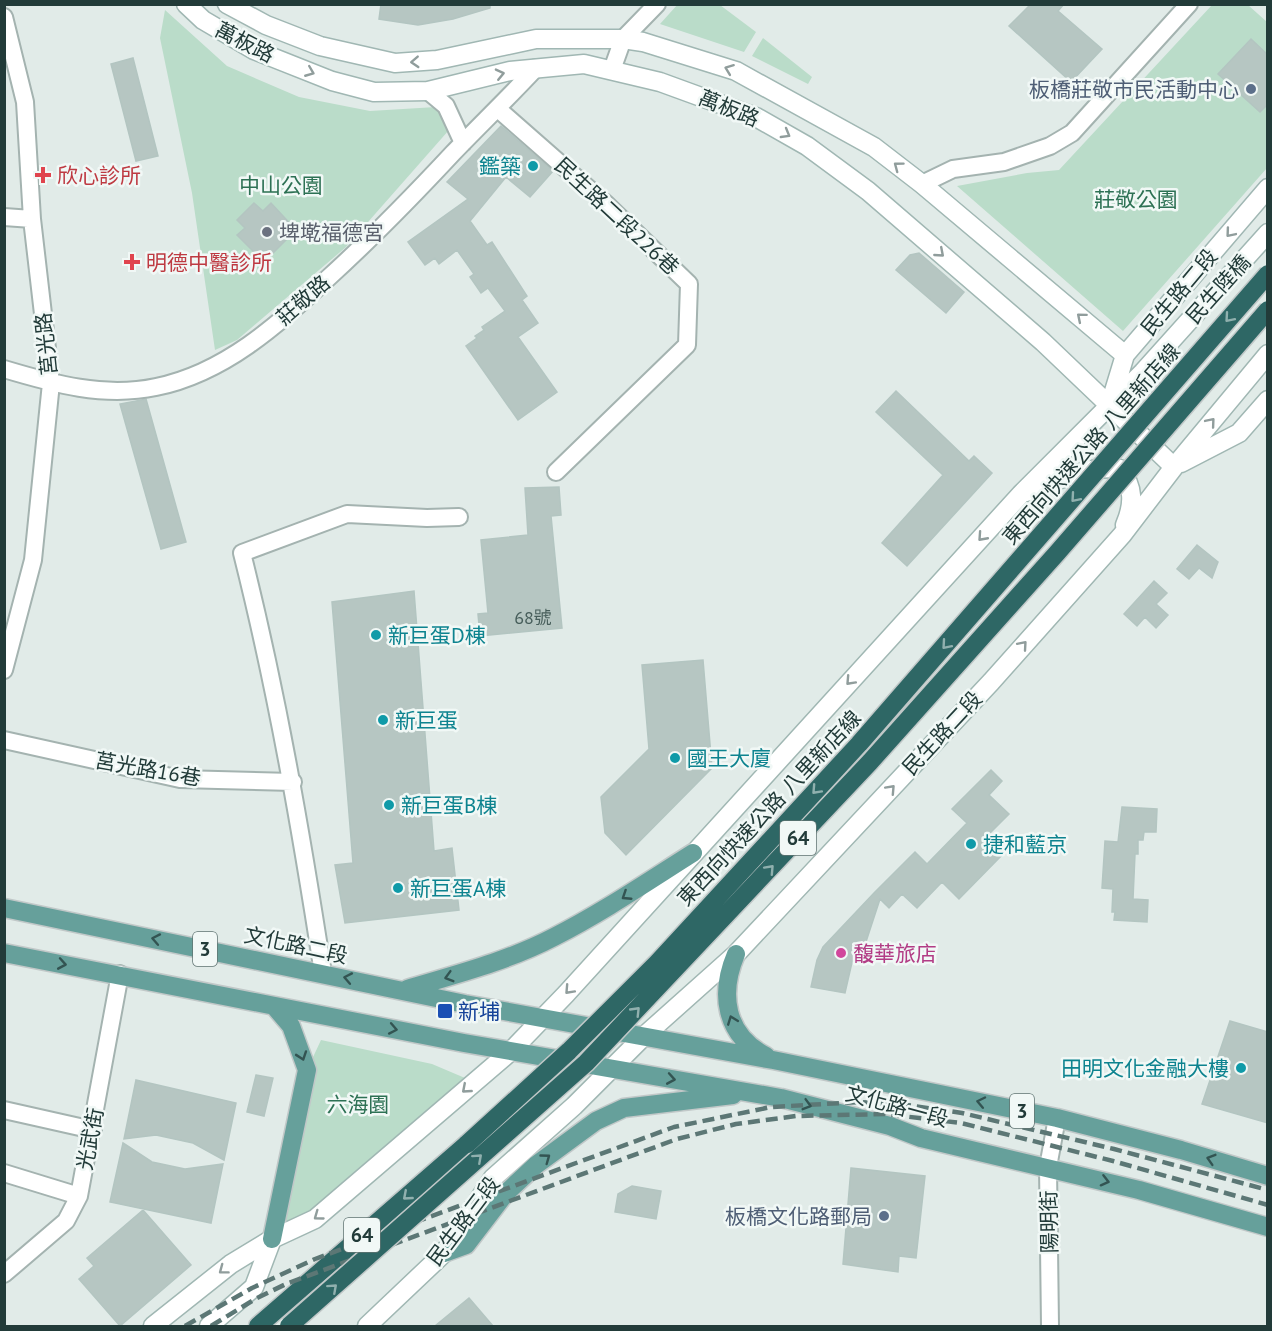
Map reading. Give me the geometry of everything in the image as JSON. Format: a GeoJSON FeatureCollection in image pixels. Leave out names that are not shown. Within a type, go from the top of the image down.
{"type":"FeatureCollection","features":[{"type":"Feature","properties":{"kind":"highway","name":"東西向快速公路 八里新店線"},"geometry":{"type":"LineString","coordinates":[[258,1326],[569,1052],[657,963],[874,726],[1268,274]]}},
{"type":"Feature","properties":{"kind":"highway","name":"東西向快速公路 八里新店線"},"geometry":{"type":"LineString","coordinates":[[289,1326],[586,1063],[870,762],[1057,554],[1268,310]]}},
{"type":"Feature","properties":{"kind":"main road","name":"萬板路"},"geometry":{"type":"LineString","coordinates":[[186,4],[203,20],[254,50],[332,81],[374,92],[428,91],[510,71],[584,64],[660,82],[738,108],[807,146],[868,191],[1043,342],[1174,467]]}},
{"type":"Feature","properties":{"kind":"main road","name":"萬板路"},"geometry":{"type":"LineString","coordinates":[[227,4],[266,26],[320,46],[395,63],[437,60],[536,39],[623,39],[643,42],[736,71],[874,147],[922,184],[1125,356]]}},
{"type":"Feature","properties":{"kind":"main road","name":"民生路二段"},"geometry":{"type":"LineString","coordinates":[[1109,406],[1125,356],[1268,188]]}},
{"type":"Feature","properties":{"kind":"main road","name":"民生陸橋"},"geometry":{"type":"LineString","coordinates":[[1143,372],[1268,233]]}},
{"type":"Feature","properties":{"kind":"main road"},"geometry":{"type":"LineString","coordinates":[[1174,467],[1268,354]]}},
{"type":"Feature","properties":{"kind":"main road","name":"民生路二段"},"geometry":{"type":"LineString","coordinates":[[511,1051],[1021,494],[1143,372]]}},
{"type":"Feature","properties":{"kind":"main road","name":"民生路二段"},"geometry":{"type":"LineString","coordinates":[[614,1068],[643,1037],[736,954],[991,682],[1122,535],[1174,467],[1239,433],[1268,400]]}},
{"type":"Feature","properties":{"kind":"main road"},"geometry":{"type":"LineString","coordinates":[[1021,494],[1087,471],[1108,467],[1120,469],[1130,483],[1131,497],[1130,512],[1122,535]]}},
{"type":"Feature","properties":{"kind":"main road"},"geometry":{"type":"LineString","coordinates":[[405,990],[499,961],[553,938],[605,909],[693,853]]}},
{"type":"Feature","properties":{"kind":"main road","name":"文化路二段"},"geometry":{"type":"LineString","coordinates":[[4,908],[465,1004],[543,1016]]}},
{"type":"Feature","properties":{"kind":"main road","name":"3"},"geometry":{"type":"LineString","coordinates":[[4,953],[511,1051]]}},
{"type":"Feature","properties":{"kind":"main road"},"geometry":{"type":"LineString","coordinates":[[736,954],[728,974],[725,995],[729,1016],[735,1029],[754,1050],[773,1060]]}},
{"type":"Feature","properties":{"kind":"main road"},"geometry":{"type":"LineString","coordinates":[[209,1326],[254,1287],[272,1239],[307,1070],[291,1026],[274,1006]]}},
{"type":"Feature","properties":{"kind":"main road","name":"文化路一段"},"geometry":{"type":"LineString","coordinates":[[543,1016],[1057,1118],[1268,1176]]}},
{"type":"Feature","properties":{"kind":"main road"},"geometry":{"type":"LineString","coordinates":[[153,1326],[231,1264],[272,1239],[315,1219],[511,1051]]}},
{"type":"Feature","properties":{"kind":"main road","name":"文化路一段"},"geometry":{"type":"LineString","coordinates":[[511,1051],[781,1098],[890,1126],[921,1138],[1048,1167],[1268,1227]]}},
{"type":"Feature","properties":{"kind":"main road","name":"民生路三段"},"geometry":{"type":"LineString","coordinates":[[368,1326],[444,1253],[492,1178],[614,1068]]}},
{"type":"Feature","properties":{"kind":"main road"},"geometry":{"type":"LineString","coordinates":[[444,1253],[466,1245],[505,1194],[536,1165],[596,1121],[624,1108],[749,1093]]}},
{"type":"Feature","properties":{"kind":"street"},"geometry":{"type":"LineString","coordinates":[[612,70],[623,39],[657,4]]}},
{"type":"Feature","properties":{"kind":"street"},"geometry":{"type":"LineString","coordinates":[[922,184],[953,169],[1004,162],[1050,146],[1072,133],[1189,4]]}},
{"type":"Feature","properties":{"kind":"street","name":"莒光路"},"geometry":{"type":"LineString","coordinates":[[4,17],[25,102],[32,219],[51,383],[33,560],[4,670]]}},
{"type":"Feature","properties":{"kind":"street","name":"莊敬路"},"geometry":{"type":"LineString","coordinates":[[4,369],[51,383],[110,393],[157,387],[210,368],[243,351],[296,308],[376,235],[536,68]]}},
{"type":"Feature","properties":{"kind":"street"},"geometry":{"type":"LineString","coordinates":[[428,91],[446,106],[463,143]]}},
{"type":"Feature","properties":{"kind":"street","name":"民生路二段226巷"},"geometry":{"type":"LineString","coordinates":[[498,109],[605,203],[689,284],[687,345],[556,472]]}},
{"type":"Feature","properties":{"kind":"street"},"geometry":{"type":"LineString","coordinates":[[4,217],[32,219]]}},
{"type":"Feature","properties":{"kind":"street"},"geometry":{"type":"LineString","coordinates":[[323,973],[293,782],[268,658],[242,553],[347,514],[459,517]]}},
{"type":"Feature","properties":{"kind":"street","name":"莒光路16巷"},"geometry":{"type":"LineString","coordinates":[[4,740],[180,778],[293,782]]}},
{"type":"Feature","properties":{"kind":"street","name":"光武街"},"geometry":{"type":"LineString","coordinates":[[4,1274],[66,1221],[79,1196],[120,974]]}},
{"type":"Feature","properties":{"kind":"street"},"geometry":{"type":"LineString","coordinates":[[4,1110],[93,1130]]}},
{"type":"Feature","properties":{"kind":"street","name":"陽明街"},"geometry":{"type":"LineString","coordinates":[[1050,1326],[1048,1167],[1057,1118]]}},
{"type":"Feature","properties":{"kind":"street"},"geometry":{"type":"LineString","coordinates":[[4,1173],[79,1196]]}},
{"type":"Feature","properties":{"kind":"green space"},"geometry":{"type":"Polygon","coordinates":[[[678,4],[720,5],[756,32],[744,52],[660,24],[678,4]]]}},
{"type":"Feature","properties":{"kind":"green space","name":"莊敬公園"},"geometry":{"type":"Polygon","coordinates":[[[1212,5],[1248,5],[1267,22],[1267,168],[1123,331],[957,186],[1027,173],[1059,170],[1212,5]]]}},
{"type":"Feature","properties":{"kind":"green space","name":"中山公園"},"geometry":{"type":"Polygon","coordinates":[[[165,10],[227,66],[299,97],[370,111],[436,107],[449,130],[346,247],[237,340],[215,350],[192,193],[160,38],[165,10]]]}},
{"type":"Feature","properties":{"kind":"green space"},"geometry":{"type":"Polygon","coordinates":[[[763,38],[812,77],[808,84],[752,56],[763,38]]]}},
{"type":"Feature","properties":{"kind":"green space","name":"六海園"},"geometry":{"type":"Polygon","coordinates":[[[321,1040],[432,1064],[465,1078],[315,1219],[272,1239],[307,1070],[321,1040]]]}},
{"type":"Feature","properties":{"kind":"building"},"geometry":{"type":"Polygon","coordinates":[[[381,4],[490,4],[490,8],[453,19],[418,25],[379,19],[381,4]]]}},
{"type":"Feature","properties":{"kind":"building"},"geometry":{"type":"Polygon","coordinates":[[[1031,4],[1064,4],[1058,11],[1102,49],[1071,82],[1009,26],[1031,4]]]}},
{"type":"Feature","properties":{"kind":"building","name":"板橋莊敬市民活動中心"},"geometry":{"type":"Polygon","coordinates":[[[1251,39],[1268,55],[1268,104],[1260,112],[1218,74],[1251,39]]]}},
{"type":"Feature","properties":{"kind":"building"},"geometry":{"type":"Polygon","coordinates":[[[133,58],[158,156],[136,161],[111,64],[133,58]]]}},
{"type":"Feature","properties":{"kind":"building"},"geometry":{"type":"Polygon","coordinates":[[[501,126],[553,171],[530,197],[506,177],[470,221],[487,245],[492,242],[527,296],[522,300],[538,323],[518,337],[557,392],[518,420],[466,346],[484,330],[482,327],[505,311],[488,288],[481,293],[470,277],[474,274],[457,250],[439,264],[435,258],[425,265],[408,242],[468,199],[447,182],[501,126]]]}},
{"type":"Feature","properties":{"kind":"building","name":"埤墘福德宮"},"geometry":{"type":"Polygon","coordinates":[[[254,203],[263,211],[271,203],[296,230],[264,262],[237,235],[245,228],[237,220],[254,203]]]}},
{"type":"Feature","properties":{"kind":"building"},"geometry":{"type":"Polygon","coordinates":[[[919,253],[964,292],[946,313],[896,270],[910,255],[919,253]]]}},
{"type":"Feature","properties":{"kind":"building"},"geometry":{"type":"Polygon","coordinates":[[[896,391],[969,461],[974,456],[992,473],[907,566],[882,543],[943,475],[876,412],[896,391]]]}},
{"type":"Feature","properties":{"kind":"building"},"geometry":{"type":"Polygon","coordinates":[[[146,399],[186,542],[161,549],[120,404],[146,399]]]}},
{"type":"Feature","properties":{"kind":"building"},"geometry":{"type":"Polygon","coordinates":[[[559,487],[561,515],[551,516],[562,628],[480,636],[478,614],[488,613],[481,540],[528,535],[525,488],[559,487]]]}},
{"type":"Feature","properties":{"kind":"building"},"geometry":{"type":"Polygon","coordinates":[[[1197,545],[1218,562],[1212,578],[1199,568],[1189,579],[1177,569],[1197,545]]]}},
{"type":"Feature","properties":{"kind":"building"},"geometry":{"type":"Polygon","coordinates":[[[1154,581],[1167,593],[1156,604],[1168,615],[1156,628],[1145,617],[1137,626],[1124,614],[1154,581]]]}},
{"type":"Feature","properties":{"kind":"building","name":"新巨蛋"},"geometry":{"type":"Polygon","coordinates":[[[414,591],[434,851],[452,848],[459,910],[345,923],[335,865],[353,863],[332,602],[414,591]]]}},
{"type":"Feature","properties":{"kind":"building","name":"國王大廈"},"geometry":{"type":"Polygon","coordinates":[[[703,660],[712,768],[626,855],[605,833],[601,797],[649,749],[642,665],[703,660]]]}},
{"type":"Feature","properties":{"kind":"building","name":"捷和藍京"},"geometry":{"type":"Polygon","coordinates":[[[991,770],[1002,781],[989,795],[1009,814],[987,836],[1004,853],[959,899],[942,882],[917,908],[902,894],[889,908],[880,899],[860,960],[853,958],[845,993],[811,987],[817,960],[823,947],[915,852],[927,864],[967,823],[952,809],[991,770]]]}},
{"type":"Feature","properties":{"kind":"building"},"geometry":{"type":"Polygon","coordinates":[[[1122,807],[1157,809],[1156,832],[1144,832],[1143,840],[1138,840],[1138,854],[1135,854],[1133,899],[1148,900],[1147,922],[1114,920],[1113,889],[1102,888],[1105,841],[1118,842],[1122,807]]]}},
{"type":"Feature","properties":{"kind":"building","name":"田明文化金融大樓"},"geometry":{"type":"Polygon","coordinates":[[[1230,1021],[1268,1032],[1268,1123],[1202,1104],[1230,1021]]]}},
{"type":"Feature","properties":{"kind":"building"},"geometry":{"type":"Polygon","coordinates":[[[256,1075],[273,1078],[264,1116],[247,1112],[256,1075]]]}},
{"type":"Feature","properties":{"kind":"building"},"geometry":{"type":"Polygon","coordinates":[[[136,1080],[236,1103],[224,1160],[193,1143],[156,1135],[124,1139],[136,1080]]]}},
{"type":"Feature","properties":{"kind":"building"},"geometry":{"type":"Polygon","coordinates":[[[123,1143],[152,1162],[185,1169],[223,1164],[211,1223],[110,1202],[123,1143]]]}},
{"type":"Feature","properties":{"kind":"building","name":"板橋文化路郵局"},"geometry":{"type":"Polygon","coordinates":[[[851,1168],[925,1176],[916,1258],[899,1256],[898,1272],[843,1264],[851,1168]]]}},
{"type":"Feature","properties":{"kind":"building"},"geometry":{"type":"Polygon","coordinates":[[[632,1186],[661,1191],[656,1219],[615,1212],[618,1194],[632,1186]]]}},
{"type":"Feature","properties":{"kind":"building"},"geometry":{"type":"Polygon","coordinates":[[[143,1210],[191,1265],[120,1326],[79,1279],[94,1266],[87,1258],[143,1210]]]}},
{"type":"Feature","properties":{"kind":"building"},"geometry":{"type":"Polygon","coordinates":[[[469,1298],[493,1326],[435,1326],[469,1298]]]}},
{"type":"Feature","properties":{"kind":"railway"},"geometry":{"type":"LineString","coordinates":[[185,1326],[252,1288],[315,1259],[674,1127],[771,1107],[860,1102],[907,1105],[962,1113],[1114,1149],[1268,1190]]}},
{"type":"Feature","properties":{"kind":"railway"},"geometry":{"type":"LineString","coordinates":[[211,1326],[257,1298],[286,1284],[677,1139],[736,1124],[796,1116],[885,1114],[961,1123],[1113,1161],[1268,1205]]}},
{"type":"Feature","properties":{"kind":"place","name":"板橋莊敬市民活動中心"},"geometry":{"type":"Point","coordinates":[1251,89]}},
{"type":"Feature","properties":{"kind":"place","name":"鑑築"},"geometry":{"type":"Point","coordinates":[533,166]}},
{"type":"Feature","properties":{"kind":"place","name":"欣心診所"},"geometry":{"type":"Point","coordinates":[43,175]}},
{"type":"Feature","properties":{"kind":"place","name":"埤墘福德宮"},"geometry":{"type":"Point","coordinates":[267,232]}},
{"type":"Feature","properties":{"kind":"place","name":"明德中醫診所"},"geometry":{"type":"Point","coordinates":[132,262]}},
{"type":"Feature","properties":{"kind":"place","name":"新巨蛋D棟"},"geometry":{"type":"Point","coordinates":[376,635]}},
{"type":"Feature","properties":{"kind":"place","name":"新巨蛋"},"geometry":{"type":"Point","coordinates":[383,720]}},
{"type":"Feature","properties":{"kind":"place","name":"國王大廈"},"geometry":{"type":"Point","coordinates":[675,758]}},
{"type":"Feature","properties":{"kind":"place","name":"新巨蛋B棟"},"geometry":{"type":"Point","coordinates":[389,805]}},
{"type":"Feature","properties":{"kind":"place","name":"捷和藍京"},"geometry":{"type":"Point","coordinates":[971,844]}},
{"type":"Feature","properties":{"kind":"place","name":"新巨蛋A棟"},"geometry":{"type":"Point","coordinates":[398,888]}},
{"type":"Feature","properties":{"kind":"place","name":"馥華旅店"},"geometry":{"type":"Point","coordinates":[841,953]}},
{"type":"Feature","properties":{"kind":"place","name":"新埔"},"geometry":{"type":"Point","coordinates":[445,1011]}},
{"type":"Feature","properties":{"kind":"place","name":"田明文化金融大樓"},"geometry":{"type":"Point","coordinates":[1241,1068]}},
{"type":"Feature","properties":{"kind":"place","name":"板橋文化路郵局"},"geometry":{"type":"Point","coordinates":[884,1216]}}]}
